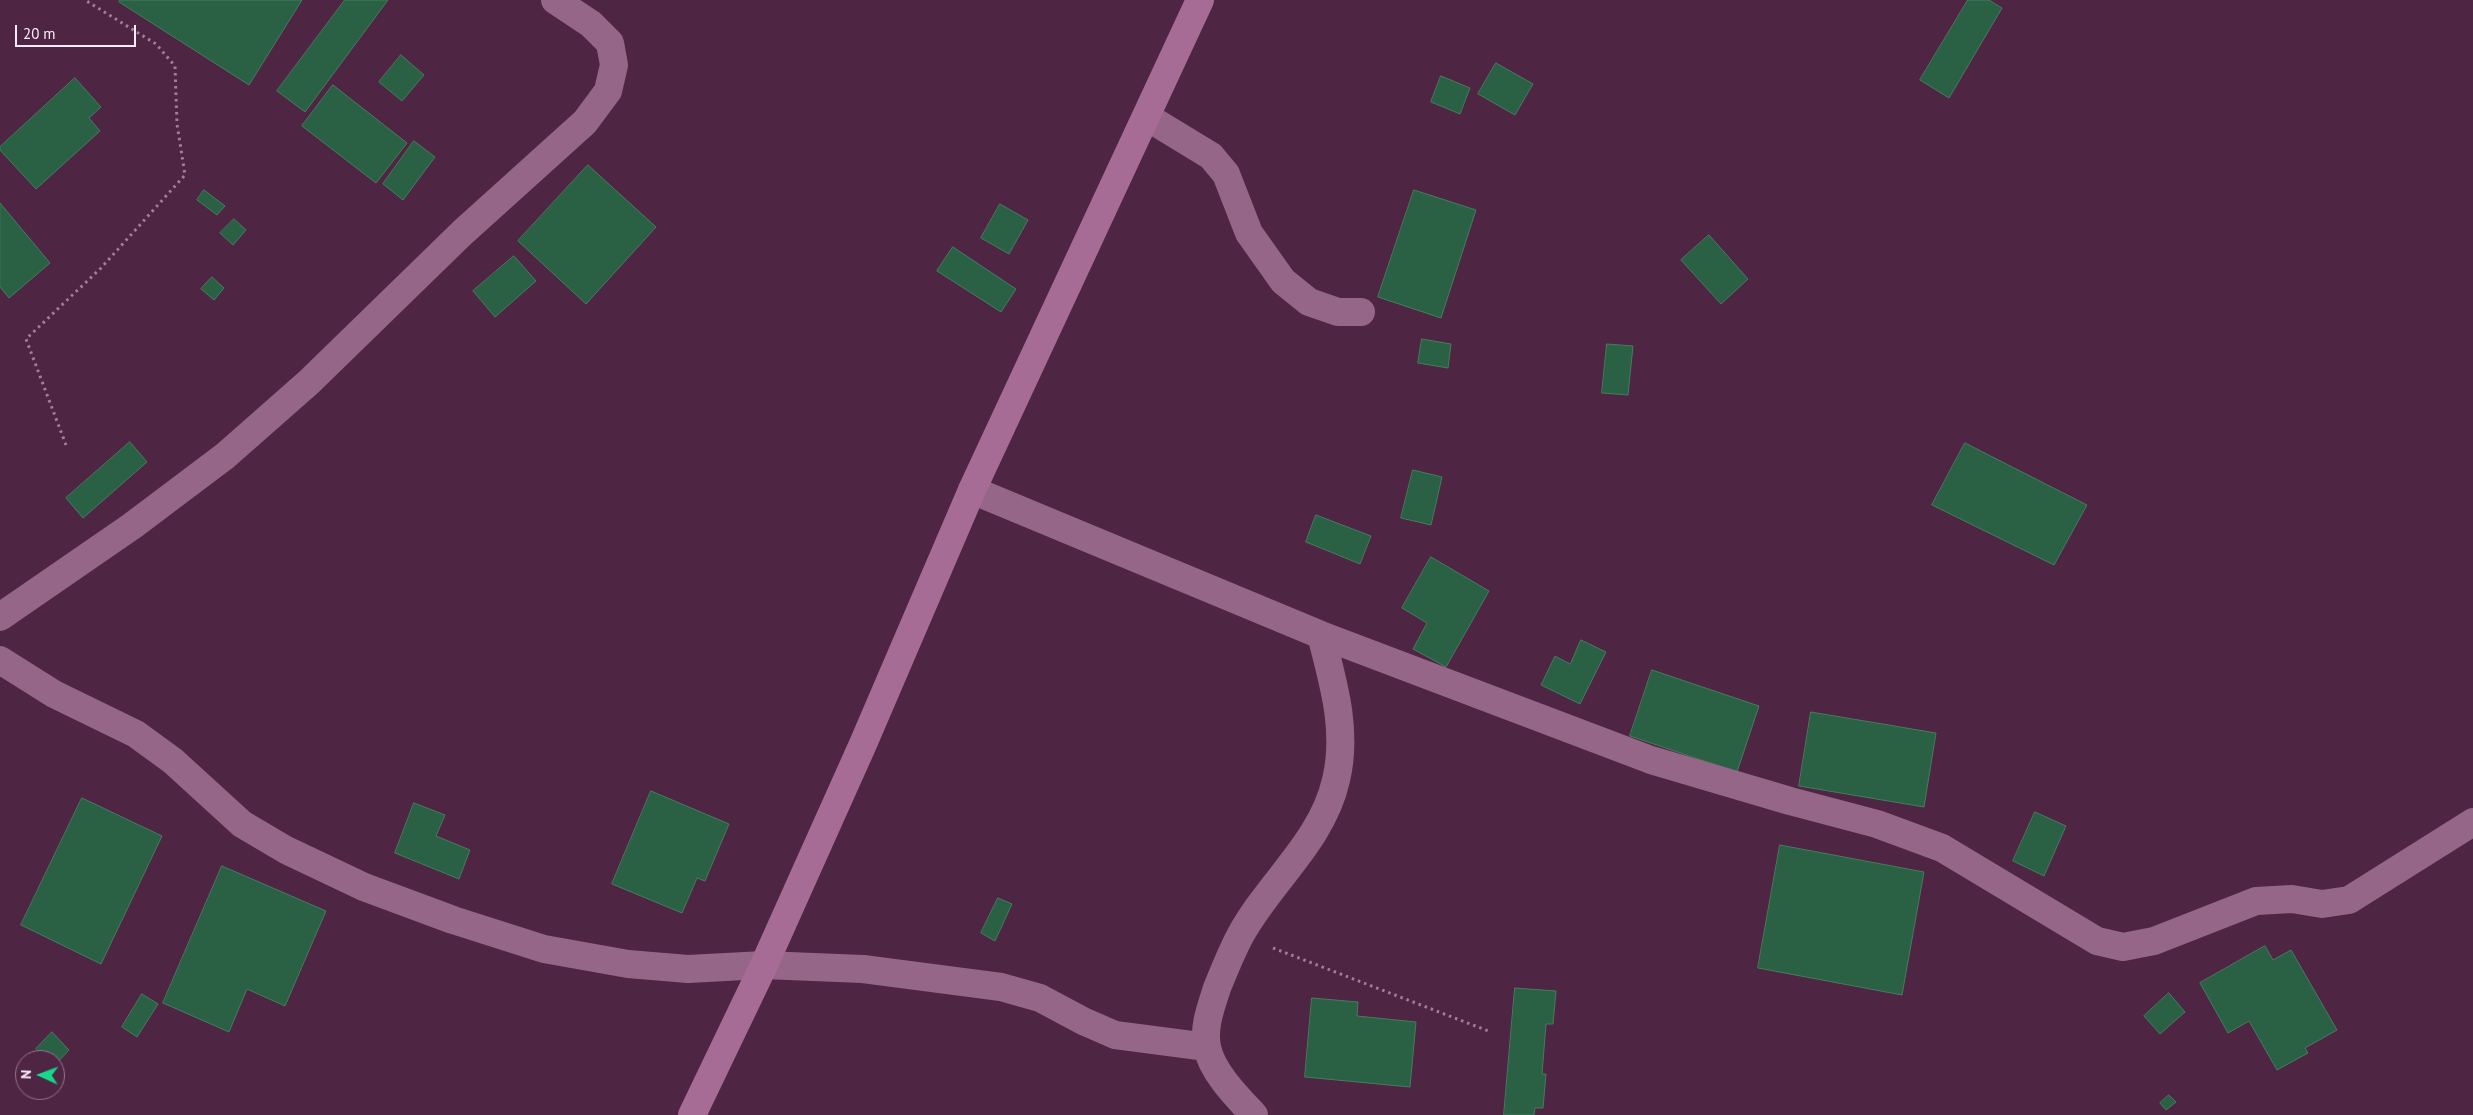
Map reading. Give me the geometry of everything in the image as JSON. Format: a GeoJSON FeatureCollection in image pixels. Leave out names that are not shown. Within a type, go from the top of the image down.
{"type":"FeatureCollection","features":[{"type":"Feature","properties":{"kind":"street"},"geometry":{"type":"LineString","coordinates":[[0,617],[132,526],[225,456],[316,375],[462,233],[585,122],[608,91],[614,65],[610,43],[591,24],[555,0]]}},
{"type":"Feature","properties":{"kind":"street"},"geometry":{"type":"LineString","coordinates":[[692,1115],[764,965],[863,744],[972,490],[1200,0]]}},
{"type":"Feature","properties":{"kind":"street"},"geometry":{"type":"LineString","coordinates":[[1147,117],[1212,156],[1226,174],[1249,233],[1283,281],[1309,302],[1338,312],[1361,312]]}},
{"type":"Feature","properties":{"kind":"street"},"geometry":{"type":"LineString","coordinates":[[972,490],[1320,635],[1650,760],[1877,824],[1942,848],[2097,942],[2123,947],[2154,941],[2256,901],[2292,899],[2322,904],[2348,900],[2473,822]]}},
{"type":"Feature","properties":{"kind":"street"},"geometry":{"type":"LineString","coordinates":[[1254,1115],[1222,1079],[1207,1047],[1208,1014],[1240,936],[1266,896],[1300,854],[1324,815],[1336,780],[1342,740],[1334,688],[1320,635]]}},
{"type":"Feature","properties":{"kind":"street"},"geometry":{"type":"LineString","coordinates":[[0,660],[54,694],[136,734],[173,761],[242,824],[286,850],[364,887],[453,920],[544,949],[628,964],[688,969],[764,965],[863,970],[1001,987],[1040,998],[1083,1021],[1115,1035],[1207,1047]]}},
{"type":"Feature","properties":{"kind":"path"},"geometry":{"type":"LineString","coordinates":[[66,445],[26,340],[101,268],[185,175],[177,124],[175,66],[156,44],[85,0]]}},
{"type":"Feature","properties":{"kind":"path"},"geometry":{"type":"LineString","coordinates":[[1240,936],[1490,1032]]}},
{"type":"Feature","properties":{"kind":"building"},"geometry":{"type":"Polygon","coordinates":[[[120,0],[302,0],[249,85],[119,2],[120,0]]]}},
{"type":"Feature","properties":{"kind":"building"},"geometry":{"type":"Polygon","coordinates":[[[345,0],[388,0],[305,112],[277,91],[345,0]]]}},
{"type":"Feature","properties":{"kind":"building"},"geometry":{"type":"Polygon","coordinates":[[[1968,0],[1989,0],[2002,8],[1949,98],[1920,80],[1968,0]]]}},
{"type":"Feature","properties":{"kind":"building"},"geometry":{"type":"Polygon","coordinates":[[[401,55],[424,75],[402,101],[379,82],[401,55]]]}},
{"type":"Feature","properties":{"kind":"building"},"geometry":{"type":"Polygon","coordinates":[[[1496,63],[1533,84],[1515,115],[1478,94],[1496,63]]]}},
{"type":"Feature","properties":{"kind":"building"},"geometry":{"type":"Polygon","coordinates":[[[1441,76],[1470,88],[1460,114],[1431,102],[1441,76]]]}},
{"type":"Feature","properties":{"kind":"building"},"geometry":{"type":"Polygon","coordinates":[[[75,78],[101,107],[89,118],[100,131],[36,189],[0,150],[0,147],[75,78]]]}},
{"type":"Feature","properties":{"kind":"building"},"geometry":{"type":"Polygon","coordinates":[[[333,85],[407,143],[376,183],[302,126],[333,85]]]}},
{"type":"Feature","properties":{"kind":"building"},"geometry":{"type":"Polygon","coordinates":[[[414,141],[435,157],[403,200],[383,184],[414,141]]]}},
{"type":"Feature","properties":{"kind":"building"},"geometry":{"type":"Polygon","coordinates":[[[588,165],[656,227],[586,304],[518,241],[588,165]]]}},
{"type":"Feature","properties":{"kind":"building"},"geometry":{"type":"Polygon","coordinates":[[[204,190],[225,206],[217,215],[197,200],[204,190]]]}},
{"type":"Feature","properties":{"kind":"building"},"geometry":{"type":"Polygon","coordinates":[[[1414,190],[1476,210],[1441,318],[1378,297],[1414,190]]]}},
{"type":"Feature","properties":{"kind":"building"},"geometry":{"type":"Polygon","coordinates":[[[0,203],[50,263],[9,298],[0,287],[0,203]]]}},
{"type":"Feature","properties":{"kind":"building"},"geometry":{"type":"Polygon","coordinates":[[[1000,204],[1028,220],[1009,254],[981,238],[1000,204]]]}},
{"type":"Feature","properties":{"kind":"building"},"geometry":{"type":"Polygon","coordinates":[[[234,219],[246,230],[233,245],[220,233],[234,219]]]}},
{"type":"Feature","properties":{"kind":"building"},"geometry":{"type":"Polygon","coordinates":[[[1709,235],[1748,279],[1721,304],[1681,260],[1709,235]]]}},
{"type":"Feature","properties":{"kind":"building"},"geometry":{"type":"Polygon","coordinates":[[[953,247],[1016,289],[1001,312],[937,271],[953,247]]]}},
{"type":"Feature","properties":{"kind":"building"},"geometry":{"type":"Polygon","coordinates":[[[514,256],[536,281],[495,317],[473,291],[514,256]]]}},
{"type":"Feature","properties":{"kind":"building"},"geometry":{"type":"Polygon","coordinates":[[[212,277],[224,288],[214,300],[201,289],[212,277]]]}},
{"type":"Feature","properties":{"kind":"building"},"geometry":{"type":"Polygon","coordinates":[[[1422,339],[1451,344],[1448,368],[1418,363],[1422,339]]]}},
{"type":"Feature","properties":{"kind":"building"},"geometry":{"type":"Polygon","coordinates":[[[1607,344],[1633,346],[1628,395],[1602,393],[1607,344]]]}},
{"type":"Feature","properties":{"kind":"building"},"geometry":{"type":"Polygon","coordinates":[[[130,442],[147,462],[83,518],[66,498],[130,442]]]}},
{"type":"Feature","properties":{"kind":"building"},"geometry":{"type":"Polygon","coordinates":[[[1965,443],[2087,505],[2054,565],[1932,505],[1965,443]]]}},
{"type":"Feature","properties":{"kind":"building"},"geometry":{"type":"Polygon","coordinates":[[[1413,470],[1442,477],[1431,525],[1401,518],[1413,470]]]}},
{"type":"Feature","properties":{"kind":"building"},"geometry":{"type":"Polygon","coordinates":[[[1316,515],[1371,536],[1360,564],[1306,542],[1316,515]]]}},
{"type":"Feature","properties":{"kind":"building"},"geometry":{"type":"Polygon","coordinates":[[[1431,557],[1489,591],[1446,667],[1413,649],[1427,623],[1402,608],[1431,557]]]}},
{"type":"Feature","properties":{"kind":"building"},"geometry":{"type":"Polygon","coordinates":[[[1581,640],[1606,652],[1580,704],[1541,685],[1555,656],[1570,664],[1581,640]]]}},
{"type":"Feature","properties":{"kind":"building"},"geometry":{"type":"Polygon","coordinates":[[[1652,670],[1759,706],[1737,772],[1630,736],[1652,670]]]}},
{"type":"Feature","properties":{"kind":"building"},"geometry":{"type":"Polygon","coordinates":[[[1811,712],[1936,733],[1924,807],[1799,786],[1811,712]]]}},
{"type":"Feature","properties":{"kind":"building"},"geometry":{"type":"Polygon","coordinates":[[[651,791],[729,824],[705,881],[697,878],[682,913],[612,884],[651,791]]]}},
{"type":"Feature","properties":{"kind":"building"},"geometry":{"type":"Polygon","coordinates":[[[82,798],[162,836],[101,964],[21,925],[82,798]]]}},
{"type":"Feature","properties":{"kind":"building"},"geometry":{"type":"Polygon","coordinates":[[[414,803],[445,815],[436,836],[470,850],[459,879],[395,853],[414,803]]]}},
{"type":"Feature","properties":{"kind":"building"},"geometry":{"type":"Polygon","coordinates":[[[2035,812],[2066,826],[2044,876],[2013,861],[2035,812]]]}},
{"type":"Feature","properties":{"kind":"building"},"geometry":{"type":"Polygon","coordinates":[[[1780,845],[1924,872],[1902,995],[1758,968],[1780,845]]]}},
{"type":"Feature","properties":{"kind":"building"},"geometry":{"type":"Polygon","coordinates":[[[222,866],[326,911],[285,1006],[247,989],[229,1032],[163,1003],[222,866]]]}},
{"type":"Feature","properties":{"kind":"building"},"geometry":{"type":"Polygon","coordinates":[[[998,898],[1012,904],[995,941],[981,933],[998,898]]]}},
{"type":"Feature","properties":{"kind":"building"},"geometry":{"type":"Polygon","coordinates":[[[2265,946],[2273,960],[2291,950],[2337,1030],[2305,1048],[2308,1053],[2277,1070],[2249,1021],[2228,1033],[2200,983],[2265,946]]]}},
{"type":"Feature","properties":{"kind":"building"},"geometry":{"type":"Polygon","coordinates":[[[1515,988],[1556,991],[1553,1024],[1546,1024],[1542,1074],[1546,1074],[1543,1108],[1535,1108],[1534,1115],[1504,1115],[1515,988]]]}},
{"type":"Feature","properties":{"kind":"building"},"geometry":{"type":"Polygon","coordinates":[[[2169,993],[2185,1012],[2160,1034],[2144,1016],[2169,993]]]}},
{"type":"Feature","properties":{"kind":"building"},"geometry":{"type":"Polygon","coordinates":[[[142,994],[158,1004],[137,1037],[122,1027],[142,994]]]}},
{"type":"Feature","properties":{"kind":"building"},"geometry":{"type":"Polygon","coordinates":[[[1312,998],[1358,1002],[1357,1016],[1416,1022],[1410,1087],[1305,1077],[1312,998]]]}},
{"type":"Feature","properties":{"kind":"building"},"geometry":{"type":"Polygon","coordinates":[[[52,1032],[69,1050],[65,1054],[65,1050],[36,1049],[52,1032]]]}},
{"type":"Feature","properties":{"kind":"building"},"geometry":{"type":"Polygon","coordinates":[[[2169,1095],[2176,1102],[2166,1110],[2160,1103],[2169,1095]]]}}]}
